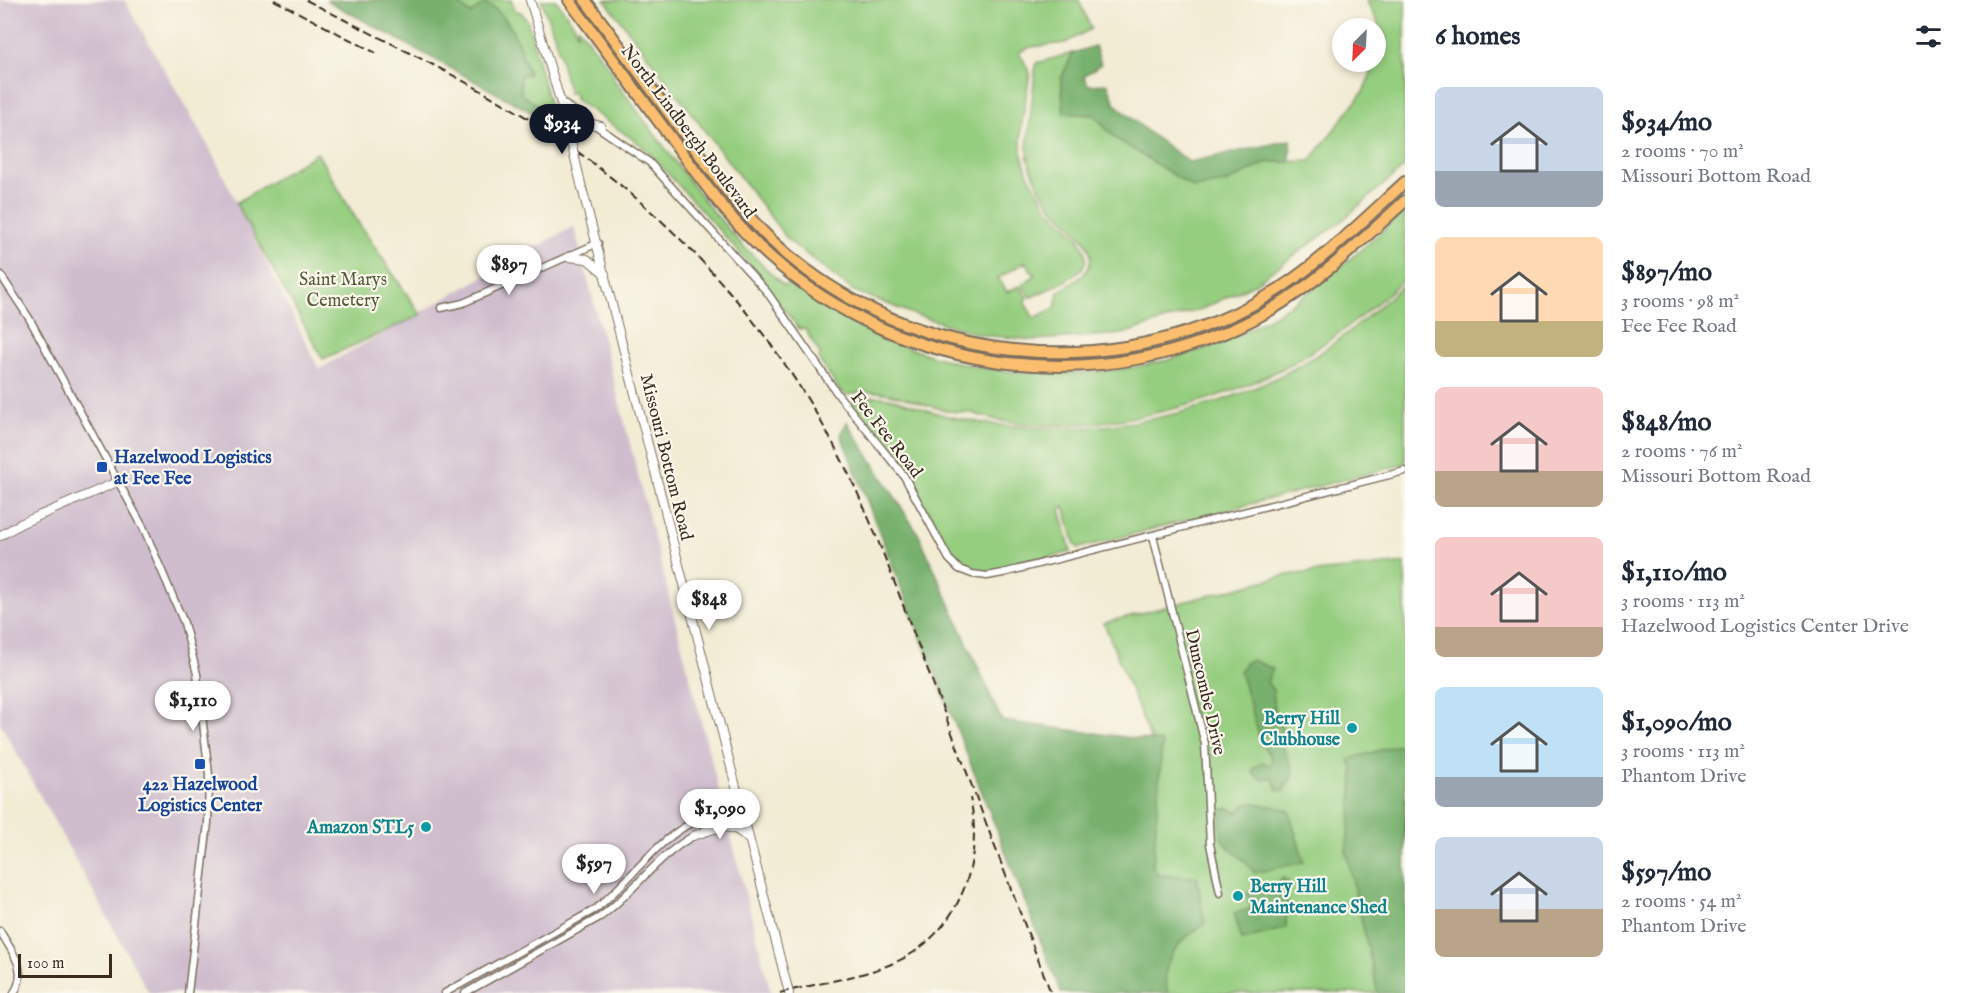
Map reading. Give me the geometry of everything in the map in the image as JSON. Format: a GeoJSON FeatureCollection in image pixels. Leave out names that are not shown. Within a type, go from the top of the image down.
{"type":"FeatureCollection","features":[{"type":"Feature","properties":{"kind":"highway","name":"North Lindbergh Boulevard"},"geometry":{"type":"LineString","coordinates":[[569,0],[719,202],[767,254],[803,284],[862,320],[905,339],[950,353],[1018,365],[1067,367],[1134,360],[1192,345],[1245,323],[1305,288],[1405,201]]}},
{"type":"Feature","properties":{"kind":"highway","name":"North Lindbergh Boulevard"},"geometry":{"type":"LineString","coordinates":[[585,0],[725,188],[772,241],[807,270],[867,308],[954,341],[1012,351],[1071,353],[1140,345],[1197,329],[1251,306],[1290,282],[1328,253],[1405,182]]}},
{"type":"Feature","properties":{"kind":"street","name":"Missouri Bottom Road"},"geometry":{"type":"LineString","coordinates":[[530,0],[566,120],[789,993]]}},
{"type":"Feature","properties":{"kind":"street","name":"Fee Fee Road"},"geometry":{"type":"LineString","coordinates":[[561,102],[633,148],[662,174],[767,292],[839,396],[904,476],[941,548],[959,569],[987,576],[1405,471]]}},
{"type":"Feature","properties":{"kind":"street"},"geometry":{"type":"LineString","coordinates":[[571,141],[581,122],[601,126]]}},
{"type":"Feature","properties":{"kind":"street"},"geometry":{"type":"LineString","coordinates":[[441,308],[463,303],[598,243]]}},
{"type":"Feature","properties":{"kind":"street"},"geometry":{"type":"LineString","coordinates":[[568,257],[587,259],[606,275]]}},
{"type":"Feature","properties":{"kind":"street"},"geometry":{"type":"LineString","coordinates":[[0,274],[29,318],[144,529],[184,623],[197,674],[205,723],[208,774],[208,823],[188,993]]}},
{"type":"Feature","properties":{"kind":"street"},"geometry":{"type":"LineString","coordinates":[[0,536],[20,524],[117,482]]}},
{"type":"Feature","properties":{"kind":"street","name":"Duncombe Drive"},"geometry":{"type":"LineString","coordinates":[[1153,536],[1205,744],[1210,844],[1220,893]]}},
{"type":"Feature","properties":{"kind":"street"},"geometry":{"type":"LineString","coordinates":[[465,993],[600,917],[616,905],[667,855],[693,836],[742,809]]}},
{"type":"Feature","properties":{"kind":"street"},"geometry":{"type":"LineString","coordinates":[[445,993],[594,910],[610,898],[659,847],[682,830],[703,818],[742,809]]}},
{"type":"Feature","properties":{"kind":"street"},"geometry":{"type":"LineString","coordinates":[[693,836],[722,826],[730,826],[750,841]]}},
{"type":"Feature","properties":{"kind":"street"},"geometry":{"type":"LineString","coordinates":[[0,931],[21,970],[21,977],[14,993]]}},
{"type":"Feature","properties":{"kind":"shaded area"},"geometry":{"type":"Polygon","coordinates":[[[0,0],[124,0],[208,145],[319,369],[574,226],[771,993],[149,993],[0,723],[0,0]]]}},
{"type":"Feature","properties":{"kind":"green space"},"geometry":{"type":"Polygon","coordinates":[[[326,0],[455,0],[470,14],[485,3],[502,16],[514,33],[529,74],[520,76],[521,94],[543,109],[540,117],[326,0]]]}},
{"type":"Feature","properties":{"kind":"green space"},"geometry":{"type":"Polygon","coordinates":[[[455,0],[511,0],[516,11],[521,12],[528,22],[550,107],[543,109],[521,94],[520,76],[528,74],[514,33],[502,16],[485,3],[470,14],[455,0]]]}},
{"type":"Feature","properties":{"kind":"green space"},"geometry":{"type":"Polygon","coordinates":[[[541,0],[556,0],[575,26],[577,35],[578,27],[615,75],[612,77],[706,203],[743,246],[784,286],[788,282],[851,322],[919,352],[967,364],[1017,372],[1067,374],[1117,370],[1166,360],[1214,345],[1279,312],[1335,272],[1405,210],[1405,278],[1350,325],[1289,365],[1224,394],[1149,414],[1111,421],[1036,425],[947,411],[884,393],[860,392],[847,395],[840,391],[819,360],[820,354],[805,329],[799,329],[747,261],[652,156],[641,145],[575,99],[574,92],[569,93],[555,37],[541,0]]]}},
{"type":"Feature","properties":{"kind":"green space"},"geometry":{"type":"Polygon","coordinates":[[[605,0],[1079,0],[1091,29],[1065,43],[1030,47],[1019,52],[1030,73],[1021,129],[1021,151],[1027,172],[1048,209],[1078,237],[1085,250],[1086,260],[1082,269],[1064,282],[1031,297],[1022,285],[1035,275],[1025,262],[998,278],[1007,292],[1019,286],[1028,298],[1024,302],[1034,318],[1055,308],[1058,292],[1082,276],[1091,261],[1086,243],[1043,195],[1027,156],[1029,159],[1027,147],[1036,63],[1073,53],[1061,79],[1064,113],[1094,115],[1115,138],[1225,183],[1268,162],[1310,161],[1363,92],[1371,72],[1386,72],[1386,18],[1376,18],[1366,0],[1405,0],[1405,166],[1338,224],[1254,284],[1204,308],[1122,334],[1033,340],[981,335],[913,314],[852,290],[788,240],[605,0]]]}},
{"type":"Feature","properties":{"kind":"green space"},"geometry":{"type":"Polygon","coordinates":[[[1095,46],[1101,64],[1084,76],[1088,85],[1108,84],[1115,104],[1189,162],[1291,140],[1290,162],[1268,162],[1225,183],[1194,188],[1115,138],[1094,115],[1064,113],[1061,79],[1073,53],[1095,46]]]}},
{"type":"Feature","properties":{"kind":"green space","name":"Saint Marys Cemetery"},"geometry":{"type":"Polygon","coordinates":[[[317,153],[359,224],[421,315],[323,359],[236,203],[317,153]]]}},
{"type":"Feature","properties":{"kind":"green space"},"geometry":{"type":"Polygon","coordinates":[[[1405,283],[1405,464],[1079,548],[1075,545],[1064,506],[1060,509],[1071,552],[991,572],[978,571],[959,563],[950,552],[912,480],[852,406],[856,399],[890,398],[959,419],[1026,427],[1069,428],[1113,425],[1156,418],[1241,393],[1280,376],[1340,339],[1405,283]]]}},
{"type":"Feature","properties":{"kind":"green space"},"geometry":{"type":"Polygon","coordinates":[[[847,422],[919,535],[1002,721],[1162,742],[1153,866],[1158,875],[1197,877],[1205,924],[1179,944],[1173,952],[1166,971],[1168,993],[1061,993],[841,435],[847,422]]]}},
{"type":"Feature","properties":{"kind":"green space"},"geometry":{"type":"Polygon","coordinates":[[[1405,563],[1405,993],[1145,993],[1141,856],[1153,745],[1104,623],[1286,575],[1405,563]]]}},
{"type":"Feature","properties":{"kind":"green space"},"geometry":{"type":"Polygon","coordinates":[[[1252,660],[1273,669],[1267,682],[1273,690],[1275,715],[1281,725],[1283,747],[1292,769],[1292,777],[1283,791],[1277,790],[1273,778],[1263,780],[1253,773],[1253,769],[1262,762],[1270,765],[1272,763],[1270,754],[1262,745],[1240,671],[1246,662],[1252,660]]]}},
{"type":"Feature","properties":{"kind":"green space"},"geometry":{"type":"Polygon","coordinates":[[[1399,745],[1405,756],[1405,993],[1378,993],[1346,851],[1351,815],[1353,769],[1349,759],[1399,745]]]}},
{"type":"Feature","properties":{"kind":"green space"},"geometry":{"type":"Polygon","coordinates":[[[1253,803],[1289,811],[1304,862],[1254,873],[1224,843],[1220,810],[1228,808],[1237,813],[1246,804],[1253,803]]]}},
{"type":"Feature","properties":{"kind":"green space"},"geometry":{"type":"Polygon","coordinates":[[[1283,878],[1288,881],[1286,928],[1242,940],[1234,913],[1251,909],[1247,893],[1260,890],[1267,894],[1283,878]]]}},
{"type":"Feature","properties":{"kind":"railway"},"geometry":{"type":"LineString","coordinates":[[274,0],[376,53]]}},
{"type":"Feature","properties":{"kind":"railway"},"geometry":{"type":"LineString","coordinates":[[306,0],[460,79],[570,146],[639,201],[673,232],[705,264],[763,334],[814,409],[850,477],[876,535],[1051,993]]}},
{"type":"Feature","properties":{"kind":"railway"},"geometry":{"type":"LineString","coordinates":[[780,993],[881,968],[911,954],[929,940],[956,905],[965,885],[974,842],[970,798]]}},
{"type":"Feature","properties":{"kind":"place","name":"Hazelwood Logistics at Fee Fee"},"geometry":{"type":"Point","coordinates":[102,467]}},
{"type":"Feature","properties":{"kind":"place","name":"Berry Hill Clubhouse"},"geometry":{"type":"Point","coordinates":[1352,728]}},
{"type":"Feature","properties":{"kind":"place","name":"422 Hazelwood Logistics Center"},"geometry":{"type":"Point","coordinates":[200,764]}},
{"type":"Feature","properties":{"kind":"place","name":"Amazon STL5"},"geometry":{"type":"Point","coordinates":[426,827]}},
{"type":"Feature","properties":{"kind":"place","name":"Berry Hill Maintenance Shed"},"geometry":{"type":"Point","coordinates":[1238,896]}}]}
